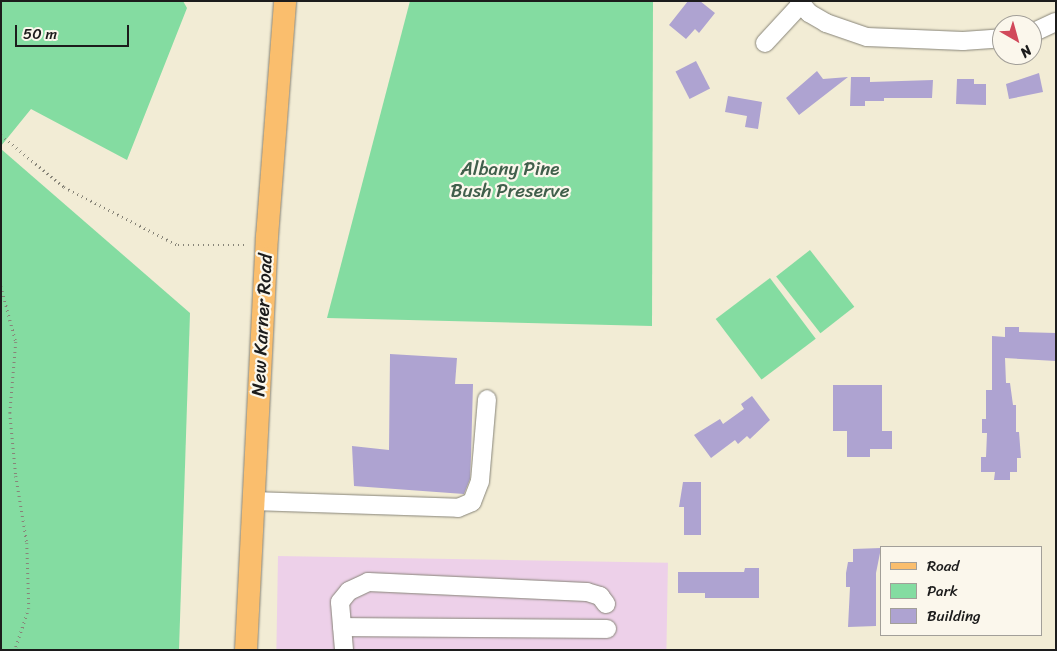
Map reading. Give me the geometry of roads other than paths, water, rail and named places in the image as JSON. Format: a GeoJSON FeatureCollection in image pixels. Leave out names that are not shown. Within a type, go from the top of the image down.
{"type":"FeatureCollection","features":[{"type":"Feature","properties":{"kind":"main road","name":"New Karner Road"},"geometry":{"type":"LineString","coordinates":[[246,650],[266,245],[285,1]]}},
{"type":"Feature","properties":{"kind":"street"},"geometry":{"type":"LineString","coordinates":[[765,43],[800,3],[826,23],[868,37],[962,41],[992,39]]}},
{"type":"Feature","properties":{"kind":"street"},"geometry":{"type":"LineString","coordinates":[[1042,28],[1056,22]]}},
{"type":"Feature","properties":{"kind":"street"},"geometry":{"type":"LineString","coordinates":[[252,501],[458,508],[472,502],[480,481],[487,399]]}},
{"type":"Feature","properties":{"kind":"street"},"geometry":{"type":"LineString","coordinates":[[344,650],[340,602],[349,591],[368,582],[587,592],[600,596],[606,604]]}},
{"type":"Feature","properties":{"kind":"street"},"geometry":{"type":"LineString","coordinates":[[342,627],[607,629]]}},
{"type":"Feature","properties":{"kind":"park label","name":"Albany Pine Bush Preserve"},"geometry":{"type":"Point","coordinates":[510,180]}}]}
